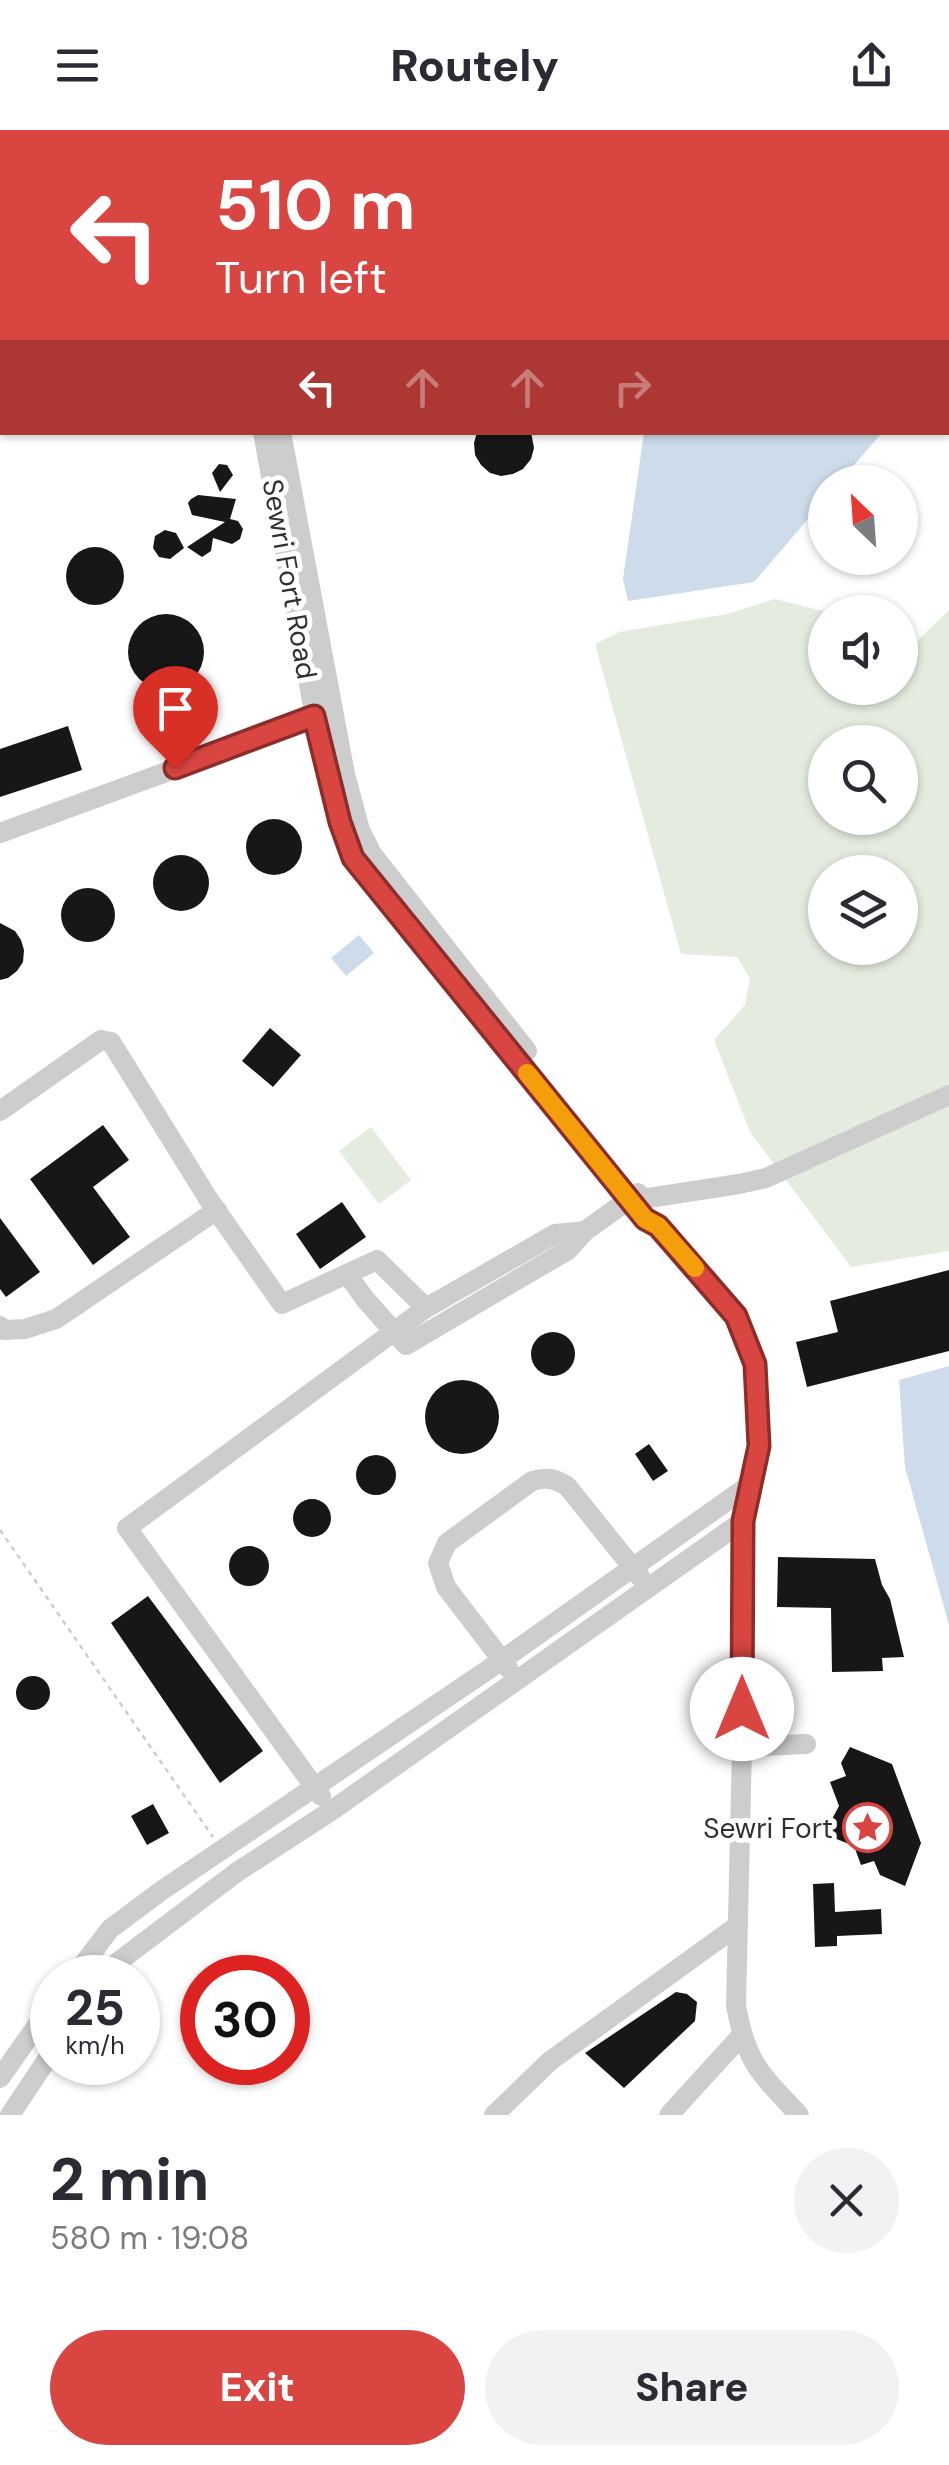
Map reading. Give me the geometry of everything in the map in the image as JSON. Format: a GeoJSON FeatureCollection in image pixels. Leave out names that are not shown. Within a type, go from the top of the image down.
{"type":"FeatureCollection","features":[{"type":"Feature","properties":{"kind":"street","name":"Sewri Fort Road"},"geometry":{"type":"LineString","coordinates":[[264,435],[299,577],[340,822],[353,858],[419,927],[636,1199],[646,1220],[658,1226],[736,1316],[755,1364],[759,1446],[743,1521],[736,2004],[741,2036],[758,2071],[799,2115]]}},
{"type":"Feature","properties":{"kind":"street"},"geometry":{"type":"LineString","coordinates":[[281,435],[299,577]]}},
{"type":"Feature","properties":{"kind":"street"},"geometry":{"type":"LineString","coordinates":[[0,832],[324,714]]}},
{"type":"Feature","properties":{"kind":"street"},"geometry":{"type":"LineString","coordinates":[[0,1111],[101,1040],[111,1042],[217,1210],[282,1304],[377,1260],[426,1308]]}},
{"type":"Feature","properties":{"kind":"street"},"geometry":{"type":"LineString","coordinates":[[347,1274],[406,1344],[568,1250],[585,1231],[636,1199],[766,1178],[949,1096]]}},
{"type":"Feature","properties":{"kind":"street"},"geometry":{"type":"LineString","coordinates":[[0,1326],[4,1330],[25,1328],[56,1318],[217,1210]]}},
{"type":"Feature","properties":{"kind":"street"},"geometry":{"type":"LineString","coordinates":[[331,1810],[127,1528],[426,1308],[555,1234],[585,1231]]}},
{"type":"Feature","properties":{"kind":"street"},"geometry":{"type":"LineString","coordinates":[[517,1681],[446,1587],[438,1563],[447,1543],[532,1481],[556,1478],[567,1486],[648,1588]]}},
{"type":"Feature","properties":{"kind":"street"},"geometry":{"type":"LineString","coordinates":[[90,1955],[110,1929],[161,1891],[502,1660],[750,1484]]}},
{"type":"Feature","properties":{"kind":"street"},"geometry":{"type":"LineString","coordinates":[[127,1955],[237,1872],[743,1521]]}},
{"type":"Feature","properties":{"kind":"street"},"geometry":{"type":"LineString","coordinates":[[742,1747],[806,1744]]}},
{"type":"Feature","properties":{"kind":"street"},"geometry":{"type":"LineString","coordinates":[[161,1891],[180,1916]]}},
{"type":"Feature","properties":{"kind":"street"},"geometry":{"type":"LineString","coordinates":[[494,2115],[550,2061],[737,1926]]}},
{"type":"Feature","properties":{"kind":"street"},"geometry":{"type":"LineString","coordinates":[[0,2078],[30,2035]]}},
{"type":"Feature","properties":{"kind":"street"},"geometry":{"type":"LineString","coordinates":[[669,2115],[741,2036]]}},
{"type":"Feature","properties":{"kind":"street"},"geometry":{"type":"LineString","coordinates":[[10,2115],[30,2085]]}},
{"type":"Feature","properties":{"kind":"path"},"geometry":{"type":"LineString","coordinates":[[0,1530],[222,1850]]}},
{"type":"Feature","properties":{"kind":"shaded area"},"geometry":{"type":"Polygon","coordinates":[[[775,599],[808,607],[808,705],[918,705],[918,640],[949,610],[949,1251],[851,1267],[750,1132],[714,1040],[745,1005],[750,978],[737,957],[681,954],[595,644],[619,632],[727,614],[775,599]]]}},
{"type":"Feature","properties":{"kind":"shaded area"},"geometry":{"type":"Polygon","coordinates":[[[371,1127],[411,1180],[379,1204],[339,1151],[371,1127]]]}},
{"type":"Feature","properties":{"kind":"water"},"geometry":{"type":"Polygon","coordinates":[[[644,435],[880,435],[854,465],[808,465],[808,519],[754,582],[628,601],[623,579],[644,435]]]}},
{"type":"Feature","properties":{"kind":"water"},"geometry":{"type":"Polygon","coordinates":[[[359,935],[374,953],[346,976],[331,958],[359,935]]]}},
{"type":"Feature","properties":{"kind":"water"},"geometry":{"type":"Polygon","coordinates":[[[949,1366],[949,1625],[905,1467],[899,1380],[949,1366]]]}},
{"type":"Feature","properties":{"kind":"building"},"geometry":{"type":"Polygon","coordinates":[[[476,435],[532,435],[534,448],[523,469],[501,476],[481,465],[474,443],[476,435]]]}},
{"type":"Feature","properties":{"kind":"building"},"geometry":{"type":"Polygon","coordinates":[[[219,464],[227,465],[233,475],[220,492],[212,473],[219,464]]]}},
{"type":"Feature","properties":{"kind":"building"},"geometry":{"type":"Polygon","coordinates":[[[198,495],[236,499],[230,519],[238,521],[243,529],[240,539],[232,544],[213,538],[211,551],[202,557],[187,547],[225,522],[192,515],[188,503],[198,495]]]}},
{"type":"Feature","properties":{"kind":"building"},"geometry":{"type":"Polygon","coordinates":[[[165,530],[176,533],[184,548],[170,559],[159,557],[153,548],[155,536],[165,530]]]}},
{"type":"Feature","properties":{"kind":"building"},"geometry":{"type":"Polygon","coordinates":[[[95,547],[116,555],[124,576],[116,597],[95,605],[74,597],[66,576],[74,555],[95,547]]]}},
{"type":"Feature","properties":{"kind":"building"},"geometry":{"type":"Polygon","coordinates":[[[166,614],[193,625],[204,652],[193,679],[166,690],[139,679],[128,652],[139,625],[166,614]]]}},
{"type":"Feature","properties":{"kind":"building"},"geometry":{"type":"Polygon","coordinates":[[[68,726],[82,770],[0,797],[0,749],[68,726]]]}},
{"type":"Feature","properties":{"kind":"building"},"geometry":{"type":"Polygon","coordinates":[[[274,819],[294,827],[302,847],[294,867],[274,875],[254,867],[246,847],[254,827],[274,819]]]}},
{"type":"Feature","properties":{"kind":"building"},"geometry":{"type":"Polygon","coordinates":[[[181,855],[201,863],[209,883],[201,903],[181,911],[161,903],[153,883],[161,863],[181,855]]]}},
{"type":"Feature","properties":{"kind":"building"},"geometry":{"type":"Polygon","coordinates":[[[88,888],[107,896],[115,915],[107,934],[88,942],[69,934],[61,915],[69,896],[88,888]]]}},
{"type":"Feature","properties":{"kind":"building"},"geometry":{"type":"Polygon","coordinates":[[[0,923],[15,931],[24,950],[17,971],[0,980],[0,923]]]}},
{"type":"Feature","properties":{"kind":"building"},"geometry":{"type":"Polygon","coordinates":[[[270,1028],[301,1055],[273,1087],[242,1061],[270,1028]]]}},
{"type":"Feature","properties":{"kind":"building"},"geometry":{"type":"Polygon","coordinates":[[[103,1125],[129,1160],[93,1187],[130,1237],[93,1265],[30,1179],[103,1125]]]}},
{"type":"Feature","properties":{"kind":"building"},"geometry":{"type":"Polygon","coordinates":[[[342,1202],[366,1237],[320,1269],[296,1234],[342,1202]]]}},
{"type":"Feature","properties":{"kind":"building"},"geometry":{"type":"Polygon","coordinates":[[[0,1218],[40,1272],[6,1297],[0,1289],[0,1218]]]}},
{"type":"Feature","properties":{"kind":"building"},"geometry":{"type":"Polygon","coordinates":[[[949,1270],[949,1351],[807,1387],[796,1342],[838,1332],[830,1301],[949,1270]]]}},
{"type":"Feature","properties":{"kind":"building"},"geometry":{"type":"Polygon","coordinates":[[[553,1332],[569,1338],[575,1354],[569,1370],[553,1376],[537,1370],[531,1354],[537,1338],[553,1332]]]}},
{"type":"Feature","properties":{"kind":"building"},"geometry":{"type":"Polygon","coordinates":[[[462,1380],[488,1391],[499,1417],[488,1443],[462,1454],[436,1443],[425,1417],[436,1391],[462,1380]]]}},
{"type":"Feature","properties":{"kind":"building"},"geometry":{"type":"Polygon","coordinates":[[[649,1444],[668,1471],[653,1481],[635,1454],[649,1444]]]}},
{"type":"Feature","properties":{"kind":"building"},"geometry":{"type":"Polygon","coordinates":[[[376,1455],[390,1461],[396,1475],[390,1489],[376,1495],[362,1489],[356,1475],[362,1461],[376,1455]]]}},
{"type":"Feature","properties":{"kind":"building"},"geometry":{"type":"Polygon","coordinates":[[[312,1499],[325,1505],[331,1518],[325,1531],[312,1537],[299,1531],[293,1518],[299,1505],[312,1499]]]}},
{"type":"Feature","properties":{"kind":"building"},"geometry":{"type":"Polygon","coordinates":[[[249,1546],[263,1552],[269,1566],[263,1580],[249,1586],[235,1580],[229,1566],[235,1552],[249,1546]]]}},
{"type":"Feature","properties":{"kind":"building"},"geometry":{"type":"Polygon","coordinates":[[[778,1557],[875,1559],[890,1599],[904,1657],[882,1658],[883,1671],[832,1672],[831,1608],[777,1607],[778,1557]]]}},
{"type":"Feature","properties":{"kind":"building"},"geometry":{"type":"Polygon","coordinates":[[[148,1596],[263,1751],[220,1783],[111,1623],[148,1596]]]}},
{"type":"Feature","properties":{"kind":"building"},"geometry":{"type":"Polygon","coordinates":[[[33,1676],[45,1681],[50,1693],[45,1705],[33,1710],[21,1705],[16,1693],[21,1681],[33,1676]]]}},
{"type":"Feature","properties":{"kind":"building"},"geometry":{"type":"Polygon","coordinates":[[[850,1747],[892,1764],[921,1843],[905,1886],[880,1875],[874,1861],[861,1865],[854,1846],[824,1834],[839,1806],[830,1782],[846,1776],[841,1763],[850,1747]]]}},
{"type":"Feature","properties":{"kind":"building"},"geometry":{"type":"Polygon","coordinates":[[[153,1804],[169,1833],[147,1845],[131,1816],[153,1804]]]}},
{"type":"Feature","properties":{"kind":"building"},"geometry":{"type":"Polygon","coordinates":[[[834,1883],[835,1912],[881,1909],[882,1934],[837,1936],[837,1946],[815,1947],[813,1884],[834,1883]]]}},
{"type":"Feature","properties":{"kind":"building"},"geometry":{"type":"Polygon","coordinates":[[[676,1992],[697,2002],[695,2021],[624,2088],[585,2053],[676,1992]]]}},
{"type":"Feature","properties":{"kind":"slow traffic"},"geometry":{"type":"LineString","coordinates":[[527,1073],[645,1219],[658,1226],[695,1268]]}},
{"type":"Feature","properties":{"kind":"place","name":"Sewri Fort"},"geometry":{"type":"Point","coordinates":[868,1828]}},
{"type":"Feature","properties":{"kind":"route"},"geometry":{"type":"LineString","coordinates":[[175,768],[314,716],[340,822],[353,858],[645,1219],[658,1226],[736,1316],[755,1364],[759,1446],[743,1521],[742,1709]]}}]}
